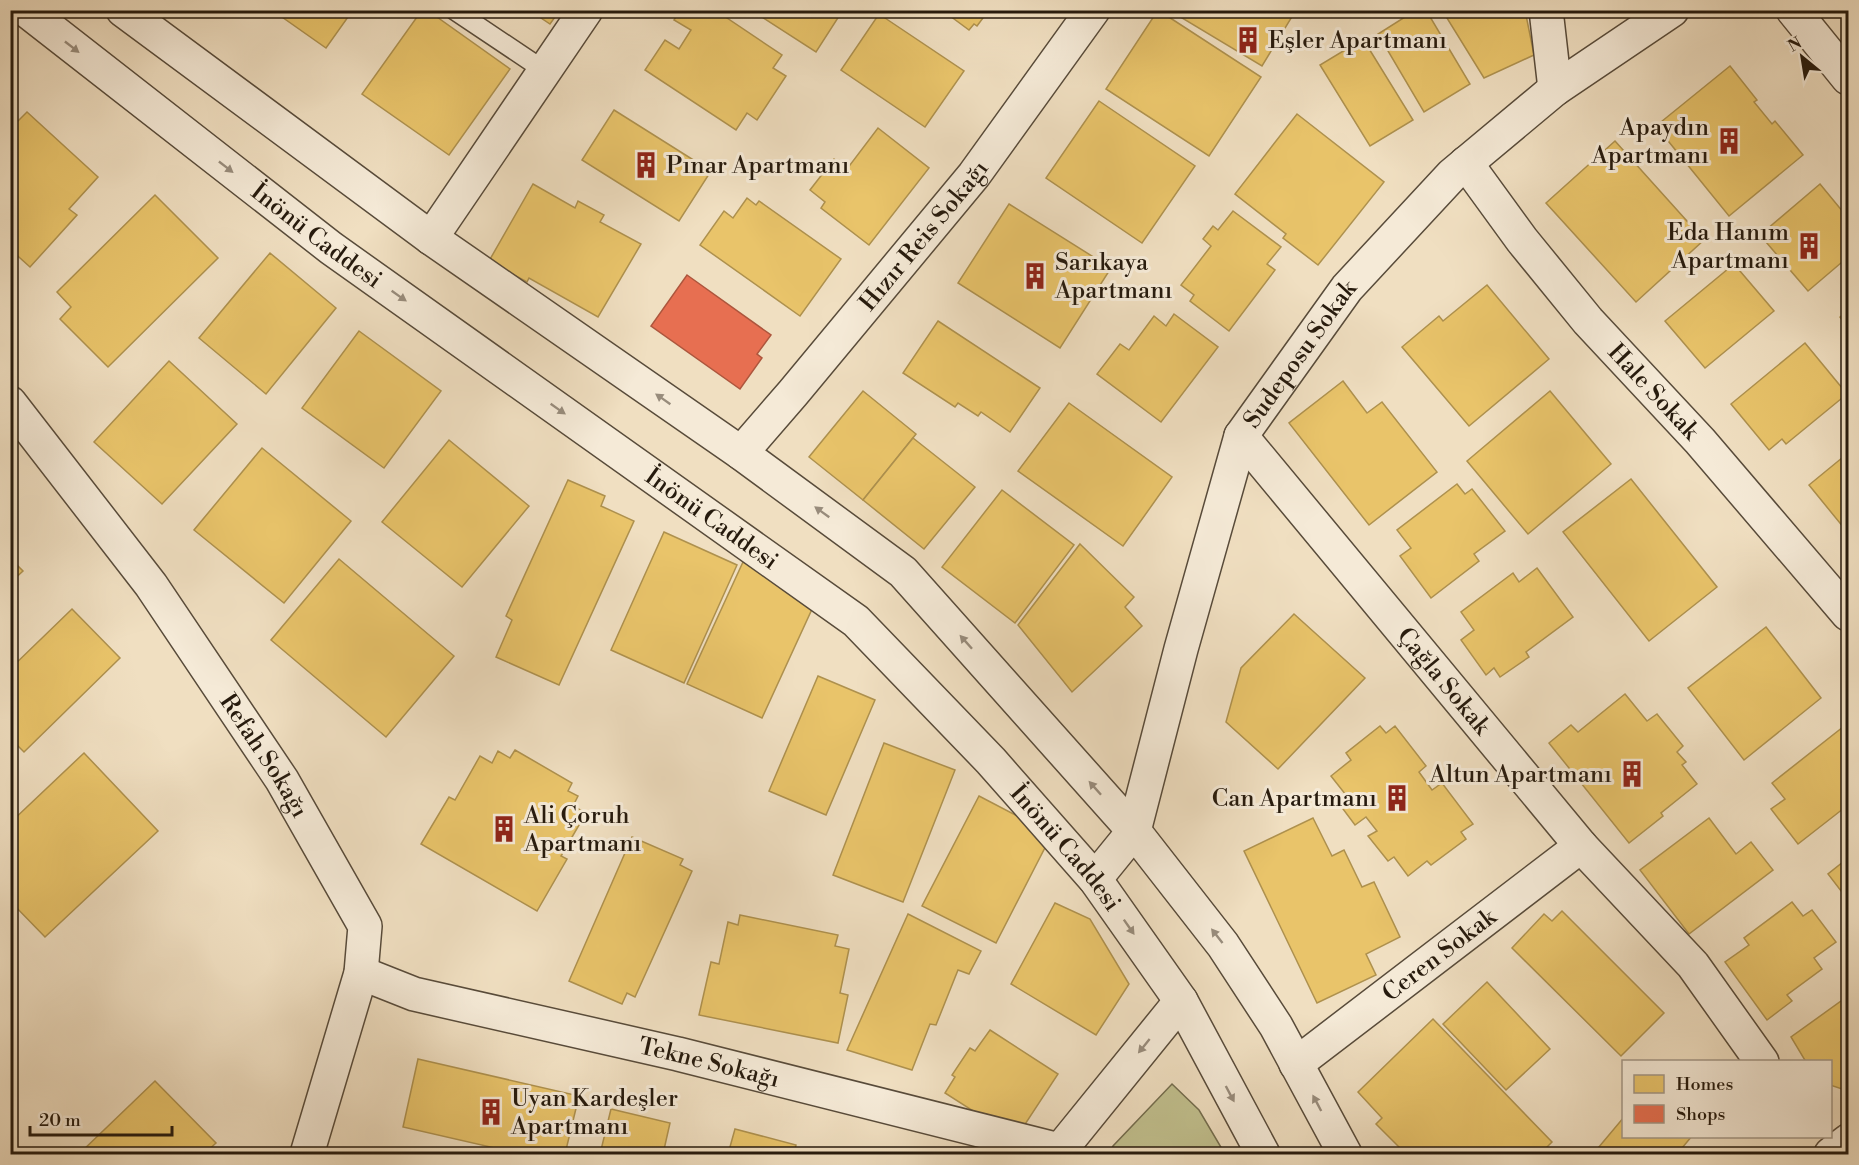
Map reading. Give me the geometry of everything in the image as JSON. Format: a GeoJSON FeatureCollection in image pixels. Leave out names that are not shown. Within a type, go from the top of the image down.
{"type":"FeatureCollection","features":[{"type":"Feature","properties":{"kind":"street","name":"İnönü Caddesi"},"geometry":{"type":"LineString","coordinates":[[26,10],[331,248],[856,621],[991,761],[1095,879],[1181,1000],[1263,1155]]}},
{"type":"Feature","properties":{"kind":"street"},"geometry":{"type":"LineString","coordinates":[[123,10],[431,238],[741,453],[903,572],[1134,831],[1224,945],[1276,1026],[1345,1155]]}},
{"type":"Feature","properties":{"kind":"street"},"geometry":{"type":"LineString","coordinates":[[431,238],[586,10]]}},
{"type":"Feature","properties":{"kind":"street","name":"Hızır Reis Sokağı"},"geometry":{"type":"LineString","coordinates":[[741,453],[974,175],[1093,10]]}},
{"type":"Feature","properties":{"kind":"street"},"geometry":{"type":"LineString","coordinates":[[1546,10],[1555,89]]}},
{"type":"Feature","properties":{"kind":"street","name":"Sudeposu Sokak"},"geometry":{"type":"LineString","coordinates":[[1134,831],[1181,649],[1241,436],[1347,288],[1452,175],[1555,89],[1672,10]]}},
{"type":"Feature","properties":{"kind":"street"},"geometry":{"type":"LineString","coordinates":[[1793,10],[1848,78]]}},
{"type":"Feature","properties":{"kind":"street","name":"Hale Sokak"},"geometry":{"type":"LineString","coordinates":[[1466,164],[1522,240],[1588,321],[1700,441],[1848,614]]}},
{"type":"Feature","properties":{"kind":"street","name":"Refah Sokağı"},"geometry":{"type":"LineString","coordinates":[[10,403],[151,585],[282,780],[365,926],[361,973],[307,1155]]}},
{"type":"Feature","properties":{"kind":"street","name":"Çağla Sokak"},"geometry":{"type":"LineString","coordinates":[[1241,436],[1581,846],[1693,965],[1761,1060]]}},
{"type":"Feature","properties":{"kind":"street"},"geometry":{"type":"LineString","coordinates":[[1095,879],[1134,831]]}},
{"type":"Feature","properties":{"kind":"street","name":"Ceren Sokak"},"geometry":{"type":"LineString","coordinates":[[1296,1064],[1581,846]]}},
{"type":"Feature","properties":{"kind":"street","name":"Tekne Sokağı"},"geometry":{"type":"LineString","coordinates":[[361,973],[414,994],[678,1054],[1058,1152]]}},
{"type":"Feature","properties":{"kind":"street"},"geometry":{"type":"LineString","coordinates":[[1058,1152],[1181,1000]]}},
{"type":"Feature","properties":{"kind":"street"},"geometry":{"type":"LineString","coordinates":[[1817,1138],[1830,1155],[1848,1141]]}},
{"type":"Feature","properties":{"kind":"lane"},"geometry":{"type":"LineString","coordinates":[[454,10],[545,70]]}},
{"type":"Feature","properties":{"kind":"shaded area"},"geometry":{"type":"Polygon","coordinates":[[[1172,1084],[1199,1110],[1225,1154],[1109,1154],[1113,1146],[1172,1084]]]}},
{"type":"Feature","properties":{"kind":"building: Homes"},"geometry":{"type":"Polygon","coordinates":[[[272,10],[353,10],[326,48],[272,10]]]}},
{"type":"Feature","properties":{"kind":"building: Homes"},"geometry":{"type":"Polygon","coordinates":[[[422,10],[427,10],[510,69],[449,155],[362,94],[422,10]]]}},
{"type":"Feature","properties":{"kind":"building: Homes"},"geometry":{"type":"Polygon","coordinates":[[[529,10],[560,10],[550,24],[529,10]]]}},
{"type":"Feature","properties":{"kind":"building: Homes"},"geometry":{"type":"Polygon","coordinates":[[[680,10],[715,10],[782,55],[773,68],[786,76],[757,120],[747,113],[736,130],[645,70],[665,40],[679,49],[691,30],[674,20],[680,10]]]}},
{"type":"Feature","properties":{"kind":"building: Homes"},"geometry":{"type":"Polygon","coordinates":[[[751,10],[843,10],[816,52],[751,10]]]}},
{"type":"Feature","properties":{"kind":"building: Homes"},"geometry":{"type":"Polygon","coordinates":[[[942,10],[989,10],[977,26],[974,24],[969,30],[942,10]]]}},
{"type":"Feature","properties":{"kind":"building: Homes"},"geometry":{"type":"Polygon","coordinates":[[[1158,10],[1261,77],[1209,156],[1106,89],[1158,10]]]}},
{"type":"Feature","properties":{"kind":"building: Homes","name":"Eşler Apartmanı"},"geometry":{"type":"Polygon","coordinates":[[[1179,10],[1296,10],[1262,66],[1177,15],[1179,10]]]}},
{"type":"Feature","properties":{"kind":"building: Homes"},"geometry":{"type":"Polygon","coordinates":[[[1416,10],[1426,10],[1470,84],[1424,112],[1378,34],[1416,10]]]}},
{"type":"Feature","properties":{"kind":"building: Homes"},"geometry":{"type":"Polygon","coordinates":[[[1442,10],[1525,10],[1534,55],[1484,78],[1442,10]]]}},
{"type":"Feature","properties":{"kind":"building: Homes"},"geometry":{"type":"Polygon","coordinates":[[[879,14],[964,71],[925,127],[841,70],[879,14]]]}},
{"type":"Feature","properties":{"kind":"building: Homes"},"geometry":{"type":"Polygon","coordinates":[[[1363,39],[1413,120],[1370,146],[1320,65],[1363,39]]]}},
{"type":"Feature","properties":{"kind":"building: Homes","name":"Apaydın Apartmanı"},"geometry":{"type":"Polygon","coordinates":[[[1730,66],[1757,100],[1754,102],[1772,124],[1775,121],[1803,155],[1729,216],[1656,126],[1730,66]]]}},
{"type":"Feature","properties":{"kind":"building: Homes"},"geometry":{"type":"Polygon","coordinates":[[[1099,101],[1195,166],[1142,243],[1046,178],[1099,101]]]}},
{"type":"Feature","properties":{"kind":"building: Homes","name":"Pınar Apartmanı"},"geometry":{"type":"Polygon","coordinates":[[[614,110],[711,171],[679,221],[582,160],[614,110]]]}},
{"type":"Feature","properties":{"kind":"building: Homes"},"geometry":{"type":"Polygon","coordinates":[[[27,112],[98,177],[69,209],[77,215],[30,267],[10,249],[10,129],[27,112]]]}},
{"type":"Feature","properties":{"kind":"building: Homes"},"geometry":{"type":"Polygon","coordinates":[[[1297,114],[1384,182],[1318,265],[1283,238],[1286,234],[1235,194],[1297,114]]]}},
{"type":"Feature","properties":{"kind":"building: Homes"},"geometry":{"type":"Polygon","coordinates":[[[878,128],[929,168],[869,245],[821,208],[825,202],[810,190],[834,159],[847,169],[878,128]]]}},
{"type":"Feature","properties":{"kind":"building: Homes"},"geometry":{"type":"Polygon","coordinates":[[[1615,141],[1704,240],[1636,302],[1546,203],[1615,141]]]}},
{"type":"Feature","properties":{"kind":"building: Homes"},"geometry":{"type":"Polygon","coordinates":[[[533,184],[575,208],[578,201],[604,215],[600,222],[641,244],[598,317],[529,278],[527,282],[489,261],[533,184]]]}},
{"type":"Feature","properties":{"kind":"building: Homes","name":"Eda Hanım Apartmanı"},"geometry":{"type":"Polygon","coordinates":[[[1820,184],[1848,218],[1848,257],[1808,291],[1760,235],[1820,184]]]}},
{"type":"Feature","properties":{"kind":"building: Homes"},"geometry":{"type":"Polygon","coordinates":[[[155,195],[218,258],[108,367],[60,319],[71,307],[57,292],[155,195]]]}},
{"type":"Feature","properties":{"kind":"building: Homes"},"geometry":{"type":"Polygon","coordinates":[[[747,198],[756,205],[759,201],[841,259],[800,316],[700,245],[724,211],[733,218],[747,198]]]}},
{"type":"Feature","properties":{"kind":"building: Homes","name":"Sarıkaya Apartmanı"},"geometry":{"type":"Polygon","coordinates":[[[1009,204],[1111,268],[1060,348],[958,283],[1009,204]]]}},
{"type":"Feature","properties":{"kind":"building: Homes"},"geometry":{"type":"Polygon","coordinates":[[[1233,211],[1281,247],[1267,264],[1275,270],[1229,331],[1190,301],[1194,295],[1181,285],[1211,246],[1203,239],[1213,226],[1218,230],[1233,211]]]}},
{"type":"Feature","properties":{"kind":"building: Homes"},"geometry":{"type":"Polygon","coordinates":[[[270,253],[336,308],[266,394],[199,338],[270,253]]]}},
{"type":"Feature","properties":{"kind":"building: Homes"},"geometry":{"type":"Polygon","coordinates":[[[1734,264],[1774,311],[1705,368],[1665,321],[1734,264]]]}},
{"type":"Feature","properties":{"kind":"building: Homes"},"geometry":{"type":"Polygon","coordinates":[[[1487,285],[1549,359],[1469,426],[1402,347],[1439,316],[1443,321],[1487,285]]]}},
{"type":"Feature","properties":{"kind":"building: Homes"},"geometry":{"type":"Polygon","coordinates":[[[1848,310],[1848,328],[1840,317],[1848,310]]]}},
{"type":"Feature","properties":{"kind":"building: Homes"},"geometry":{"type":"Polygon","coordinates":[[[1174,314],[1218,347],[1161,422],[1097,374],[1120,344],[1129,350],[1154,316],[1166,326],[1174,314]]]}},
{"type":"Feature","properties":{"kind":"building: Homes"},"geometry":{"type":"Polygon","coordinates":[[[938,321],[1040,388],[1010,432],[981,412],[978,416],[958,403],[955,407],[903,373],[938,321]]]}},
{"type":"Feature","properties":{"kind":"building: Homes"},"geometry":{"type":"Polygon","coordinates":[[[359,331],[441,391],[384,468],[302,408],[359,331]]]}},
{"type":"Feature","properties":{"kind":"building: Homes"},"geometry":{"type":"Polygon","coordinates":[[[1805,343],[1847,394],[1786,444],[1782,439],[1769,450],[1731,404],[1805,343]]]}},
{"type":"Feature","properties":{"kind":"building: Homes"},"geometry":{"type":"Polygon","coordinates":[[[169,361],[237,424],[162,504],[94,442],[169,361]]]}},
{"type":"Feature","properties":{"kind":"building: Homes"},"geometry":{"type":"Polygon","coordinates":[[[1343,381],[1367,413],[1382,402],[1437,472],[1369,525],[1289,423],[1343,381]]]}},
{"type":"Feature","properties":{"kind":"building: Homes"},"geometry":{"type":"Polygon","coordinates":[[[863,391],[916,434],[863,500],[809,457],[863,391]]]}},
{"type":"Feature","properties":{"kind":"building: Homes"},"geometry":{"type":"Polygon","coordinates":[[[1550,391],[1611,464],[1528,534],[1467,461],[1550,391]]]}},
{"type":"Feature","properties":{"kind":"building: Homes"},"geometry":{"type":"Polygon","coordinates":[[[1069,403],[1172,477],[1123,546],[1018,471],[1069,403]]]}},
{"type":"Feature","properties":{"kind":"building: Homes"},"geometry":{"type":"Polygon","coordinates":[[[913,438],[975,487],[924,549],[863,500],[913,438]]]}},
{"type":"Feature","properties":{"kind":"building: Homes"},"geometry":{"type":"Polygon","coordinates":[[[449,440],[529,506],[462,587],[382,522],[449,440]]]}},
{"type":"Feature","properties":{"kind":"building: Homes"},"geometry":{"type":"Polygon","coordinates":[[[262,448],[351,521],[284,603],[194,530],[262,448]]]}},
{"type":"Feature","properties":{"kind":"building: Homes"},"geometry":{"type":"Polygon","coordinates":[[[1848,453],[1848,533],[1809,485],[1848,453]]]}},
{"type":"Feature","properties":{"kind":"building: Homes"},"geometry":{"type":"Polygon","coordinates":[[[1631,479],[1717,587],[1649,641],[1563,532],[1631,479]]]}},
{"type":"Feature","properties":{"kind":"building: Homes"},"geometry":{"type":"Polygon","coordinates":[[[568,480],[605,496],[601,506],[634,521],[559,685],[496,657],[512,620],[506,616],[568,480]]]}},
{"type":"Feature","properties":{"kind":"building: Homes"},"geometry":{"type":"Polygon","coordinates":[[[1457,484],[1465,494],[1472,489],[1505,531],[1474,554],[1479,561],[1431,598],[1400,556],[1411,548],[1397,530],[1457,484]]]}},
{"type":"Feature","properties":{"kind":"building: Homes"},"geometry":{"type":"Polygon","coordinates":[[[1002,490],[1074,545],[1015,623],[942,567],[1002,490]]]}},
{"type":"Feature","properties":{"kind":"building: Homes"},"geometry":{"type":"Polygon","coordinates":[[[664,532],[737,565],[684,683],[611,650],[664,532]]]}},
{"type":"Feature","properties":{"kind":"building: Homes"},"geometry":{"type":"Polygon","coordinates":[[[1080,544],[1134,597],[1125,607],[1142,626],[1072,692],[1018,625],[1080,544]]]}},
{"type":"Feature","properties":{"kind":"building: Homes"},"geometry":{"type":"Polygon","coordinates":[[[10,558],[23,571],[10,583],[10,558]]]}},
{"type":"Feature","properties":{"kind":"building: Homes"},"geometry":{"type":"Polygon","coordinates":[[[339,559],[454,656],[386,737],[271,640],[339,559]]]}},
{"type":"Feature","properties":{"kind":"building: Homes"},"geometry":{"type":"Polygon","coordinates":[[[743,562],[818,596],[762,718],[687,684],[743,562]]]}},
{"type":"Feature","properties":{"kind":"building: Homes"},"geometry":{"type":"Polygon","coordinates":[[[1537,568],[1573,617],[1526,652],[1529,657],[1500,677],[1494,668],[1486,675],[1461,640],[1474,630],[1461,612],[1513,573],[1519,582],[1537,568]]]}},
{"type":"Feature","properties":{"kind":"building: Homes"},"geometry":{"type":"Polygon","coordinates":[[[72,609],[120,658],[24,752],[10,738],[10,669],[72,609]]]}},
{"type":"Feature","properties":{"kind":"building: Homes"},"geometry":{"type":"Polygon","coordinates":[[[1294,614],[1365,678],[1278,769],[1226,722],[1241,668],[1294,614]]]}},
{"type":"Feature","properties":{"kind":"building: Homes"},"geometry":{"type":"Polygon","coordinates":[[[1766,627],[1821,698],[1744,760],[1688,688],[1766,627]]]}},
{"type":"Feature","properties":{"kind":"building: Homes"},"geometry":{"type":"Polygon","coordinates":[[[818,676],[875,700],[826,815],[769,791],[818,676]]]}},
{"type":"Feature","properties":{"kind":"building: Homes","name":"Altun Apartmanı"},"geometry":{"type":"Polygon","coordinates":[[[1625,694],[1647,721],[1657,714],[1683,746],[1677,752],[1686,762],[1682,765],[1697,784],[1661,813],[1663,816],[1629,843],[1549,743],[1571,725],[1578,732],[1625,694]]]}},
{"type":"Feature","properties":{"kind":"building: Homes","name":"Can Apartmanı"},"geometry":{"type":"Polygon","coordinates":[[[1380,726],[1386,733],[1395,726],[1426,766],[1419,772],[1432,790],[1442,783],[1473,824],[1461,832],[1466,839],[1431,865],[1427,861],[1408,876],[1394,857],[1388,861],[1368,836],[1377,831],[1366,817],[1355,825],[1337,801],[1346,795],[1331,776],[1351,760],[1346,753],[1380,726]]]}},
{"type":"Feature","properties":{"kind":"building: Homes"},"geometry":{"type":"Polygon","coordinates":[[[1843,727],[1848,733],[1848,805],[1798,844],[1771,809],[1785,799],[1772,783],[1843,727]]]}},
{"type":"Feature","properties":{"kind":"building: Homes"},"geometry":{"type":"Polygon","coordinates":[[[884,743],[955,770],[903,902],[833,875],[884,743]]]}},
{"type":"Feature","properties":{"kind":"building: Homes","name":"Ali Çoruh Apartmanı"},"geometry":{"type":"Polygon","coordinates":[[[515,750],[572,783],[568,791],[578,796],[573,806],[586,813],[561,856],[567,859],[537,911],[421,844],[449,797],[455,800],[480,756],[492,763],[498,751],[510,758],[515,750]]]}},
{"type":"Feature","properties":{"kind":"building: Homes"},"geometry":{"type":"Polygon","coordinates":[[[84,753],[158,831],[45,937],[10,901],[10,823],[84,753]]]}},
{"type":"Feature","properties":{"kind":"building: Homes"},"geometry":{"type":"Polygon","coordinates":[[[979,796],[1052,834],[996,943],[922,906],[979,796]]]}},
{"type":"Feature","properties":{"kind":"building: Homes"},"geometry":{"type":"Polygon","coordinates":[[[1313,818],[1332,856],[1344,850],[1362,887],[1374,882],[1400,937],[1366,954],[1376,975],[1317,1003],[1244,851],[1313,818]]]}},
{"type":"Feature","properties":{"kind":"building: Homes"},"geometry":{"type":"Polygon","coordinates":[[[1709,818],[1736,854],[1751,842],[1773,870],[1689,934],[1640,870],[1709,818]]]}},
{"type":"Feature","properties":{"kind":"building: Homes"},"geometry":{"type":"Polygon","coordinates":[[[632,837],[683,859],[680,865],[692,871],[635,997],[627,993],[622,1004],[569,981],[632,837]]]}},
{"type":"Feature","properties":{"kind":"building: Homes"},"geometry":{"type":"Polygon","coordinates":[[[1848,858],[1848,900],[1828,874],[1848,858]]]}},
{"type":"Feature","properties":{"kind":"building: Homes"},"geometry":{"type":"Polygon","coordinates":[[[1792,902],[1803,916],[1812,910],[1836,942],[1814,958],[1822,969],[1787,995],[1792,1001],[1767,1020],[1725,962],[1749,945],[1744,938],[1792,902]]]}},
{"type":"Feature","properties":{"kind":"building: Homes"},"geometry":{"type":"Polygon","coordinates":[[[1055,903],[1090,919],[1129,984],[1096,1035],[1011,984],[1055,903]]]}},
{"type":"Feature","properties":{"kind":"building: Homes"},"geometry":{"type":"Polygon","coordinates":[[[1562,911],[1664,1013],[1621,1056],[1512,948],[1544,914],[1552,921],[1562,911]]]}},
{"type":"Feature","properties":{"kind":"building: Homes"},"geometry":{"type":"Polygon","coordinates":[[[908,914],[981,951],[969,974],[958,970],[936,1025],[930,1024],[912,1070],[847,1050],[908,914]]]}},
{"type":"Feature","properties":{"kind":"building: Homes"},"geometry":{"type":"Polygon","coordinates":[[[740,915],[838,935],[835,946],[849,949],[840,993],[848,995],[838,1043],[699,1015],[711,962],[719,964],[728,922],[738,925],[740,915]]]}},
{"type":"Feature","properties":{"kind":"building: Homes"},"geometry":{"type":"Polygon","coordinates":[[[1487,982],[1550,1049],[1506,1090],[1443,1024],[1487,982]]]}},
{"type":"Feature","properties":{"kind":"building: Homes"},"geometry":{"type":"Polygon","coordinates":[[[1848,996],[1848,1085],[1842,1089],[1832,1086],[1832,1060],[1805,1060],[1791,1037],[1848,996]]]}},
{"type":"Feature","properties":{"kind":"building: Homes"},"geometry":{"type":"Polygon","coordinates":[[[1433,1019],[1552,1142],[1540,1154],[1406,1154],[1376,1124],[1382,1118],[1358,1092],[1433,1019]]]}},
{"type":"Feature","properties":{"kind":"building: Homes"},"geometry":{"type":"Polygon","coordinates":[[[990,1030],[1058,1074],[1018,1135],[986,1114],[984,1118],[945,1093],[955,1077],[952,1075],[970,1048],[975,1051],[990,1030]]]}},
{"type":"Feature","properties":{"kind":"building: Homes","name":"Uyan Kardeşler Apartmanı"},"geometry":{"type":"Polygon","coordinates":[[[418,1059],[579,1096],[565,1154],[521,1154],[403,1127],[418,1059]]]}},
{"type":"Feature","properties":{"kind":"building: Homes"},"geometry":{"type":"Polygon","coordinates":[[[155,1081],[216,1143],[204,1154],[79,1154],[155,1081]]]}},
{"type":"Feature","properties":{"kind":"building: Homes"},"geometry":{"type":"Polygon","coordinates":[[[611,1109],[670,1123],[663,1154],[600,1154],[611,1109]]]}},
{"type":"Feature","properties":{"kind":"building: Homes"},"geometry":{"type":"Polygon","coordinates":[[[1622,1119],[1622,1138],[1690,1138],[1677,1154],[1593,1154],[1622,1119]]]}},
{"type":"Feature","properties":{"kind":"building: Homes"},"geometry":{"type":"Polygon","coordinates":[[[735,1129],[796,1145],[794,1154],[728,1154],[735,1129]]]}},
{"type":"Feature","properties":{"kind":"building: Shops"},"geometry":{"type":"Polygon","coordinates":[[[687,275],[771,335],[757,354],[762,358],[740,389],[651,326],[687,275]]]}},
{"type":"Feature","properties":{"kind":"place","name":"Eşler Apartmanı"},"geometry":{"type":"Point","coordinates":[1248,40]}},
{"type":"Feature","properties":{"kind":"place","name":"Apaydın Apartmanı"},"geometry":{"type":"Point","coordinates":[1729,141]}},
{"type":"Feature","properties":{"kind":"place","name":"Pınar Apartmanı"},"geometry":{"type":"Point","coordinates":[646,165]}},
{"type":"Feature","properties":{"kind":"place","name":"Eda Hanım Apartmanı"},"geometry":{"type":"Point","coordinates":[1809,246]}},
{"type":"Feature","properties":{"kind":"place","name":"Sarıkaya Apartmanı"},"geometry":{"type":"Point","coordinates":[1035,276]}},
{"type":"Feature","properties":{"kind":"place","name":"Altun Apartmanı"},"geometry":{"type":"Point","coordinates":[1632,774]}},
{"type":"Feature","properties":{"kind":"place","name":"Can Apartmanı"},"geometry":{"type":"Point","coordinates":[1397,798]}},
{"type":"Feature","properties":{"kind":"place","name":"Ali Çoruh Apartmanı"},"geometry":{"type":"Point","coordinates":[504,829]}},
{"type":"Feature","properties":{"kind":"place","name":"Uyan Kardeşler Apartmanı"},"geometry":{"type":"Point","coordinates":[491,1112]}}]}
